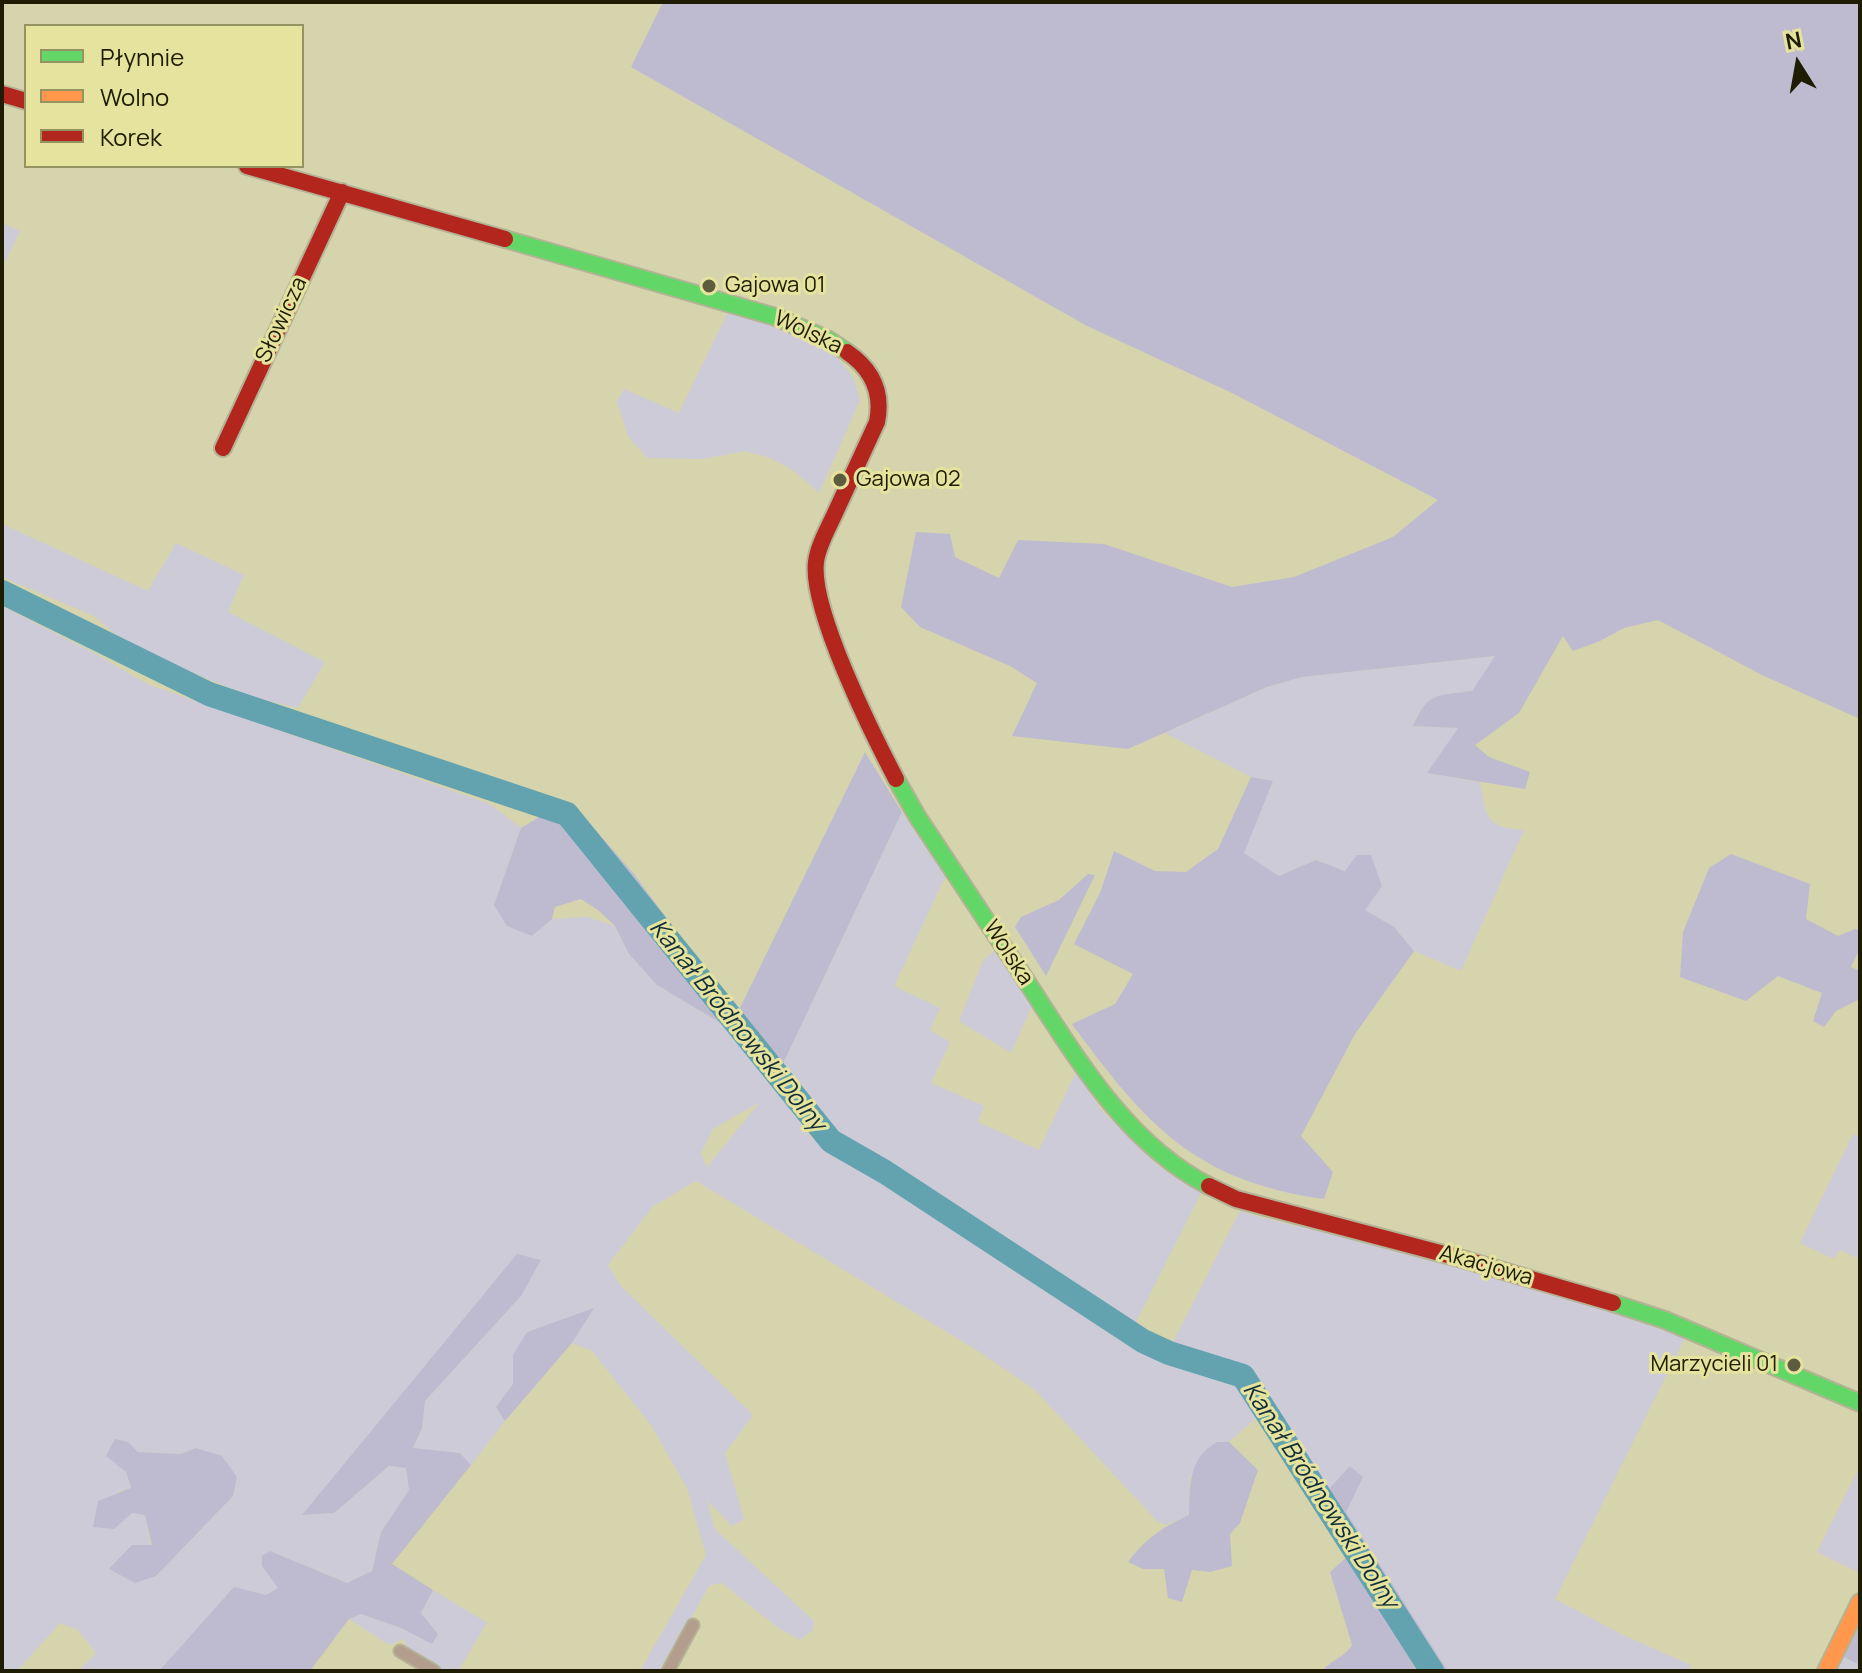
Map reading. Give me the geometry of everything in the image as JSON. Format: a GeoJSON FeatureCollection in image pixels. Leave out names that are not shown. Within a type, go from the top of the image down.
{"type":"FeatureCollection","features":[{"type":"Feature","properties":{"kind":"street"},"geometry":{"type":"LineString","coordinates":[[2,94],[24,100]]}},
{"type":"Feature","properties":{"kind":"street","name":"Wolska"},"geometry":{"type":"LineString","coordinates":[[254,168],[774,317],[825,338],[855,356],[869,371],[878,390],[880,405],[877,422],[816,560],[815,583],[820,604],[873,736],[893,777],[1066,1043],[1124,1118]]}},
{"type":"Feature","properties":{"kind":"street","name":"Słowicza"},"geometry":{"type":"LineString","coordinates":[[223,448],[342,192]]}},
{"type":"Feature","properties":{"kind":"street","name":"Akacjowa"},"geometry":{"type":"LineString","coordinates":[[1124,1118],[1151,1146],[1188,1175],[1236,1199],[1459,1258],[1627,1307],[1665,1320],[1860,1403]]}},
{"type":"Feature","properties":{"kind":"street"},"geometry":{"type":"LineString","coordinates":[[1826,1671],[1860,1602]]}},
{"type":"Feature","properties":{"kind":"street"},"geometry":{"type":"LineString","coordinates":[[668,1671],[693,1625]]}},
{"type":"Feature","properties":{"kind":"street"},"geometry":{"type":"LineString","coordinates":[[400,1651],[434,1671]]}},
{"type":"Feature","properties":{"kind":"shaded area"},"geometry":{"type":"Polygon","coordinates":[[[663,2],[1860,2],[1860,719],[1762,675],[1658,620],[1624,628],[1573,651],[1563,636],[1519,713],[1475,745],[1489,757],[1530,772],[1525,789],[1427,773],[1458,728],[1413,726],[1424,706],[1435,697],[1472,691],[1495,656],[1302,677],[1267,687],[1128,749],[1012,736],[1037,683],[1010,666],[920,627],[901,607],[916,532],[950,534],[955,557],[999,578],[1018,540],[1104,544],[1232,587],[1294,577],[1393,537],[1438,500],[1232,393],[1087,326],[631,67],[663,2]]]}},
{"type":"Feature","properties":{"kind":"shaded area"},"geometry":{"type":"Polygon","coordinates":[[[2,223],[20,231],[2,268],[2,223]]]}},
{"type":"Feature","properties":{"kind":"shaded area"},"geometry":{"type":"Polygon","coordinates":[[[728,312],[772,324],[834,354],[853,377],[860,400],[819,493],[793,470],[770,458],[745,451],[703,459],[647,458],[628,436],[617,401],[624,389],[679,413],[728,312]]]}},
{"type":"Feature","properties":{"kind":"shaded area"},"geometry":{"type":"Polygon","coordinates":[[[2,524],[148,591],[176,543],[244,575],[228,612],[325,662],[298,708],[255,698],[158,659],[115,634],[94,616],[2,577],[2,524]]]}},
{"type":"Feature","properties":{"kind":"shaded area"},"geometry":{"type":"Polygon","coordinates":[[[2,606],[147,684],[490,804],[521,828],[494,905],[532,936],[552,919],[587,917],[615,926],[629,954],[657,985],[729,1028],[813,1140],[827,1126],[780,1070],[902,812],[946,875],[894,986],[940,1008],[930,1030],[950,1042],[931,1083],[984,1106],[978,1122],[1039,1150],[1076,1072],[1102,1111],[1159,1166],[1202,1191],[1136,1322],[1162,1339],[1173,1342],[1240,1211],[1496,1277],[1685,1338],[1555,1599],[1623,1635],[1691,1665],[1688,1671],[1448,1671],[1261,1385],[1245,1395],[1258,1416],[1229,1442],[1217,1442],[1190,1477],[1189,1515],[1166,1525],[1158,1522],[1035,1390],[980,1352],[696,1181],[653,1206],[608,1265],[621,1286],[753,1415],[725,1453],[744,1519],[732,1526],[707,1500],[715,1529],[814,1621],[813,1630],[800,1640],[777,1627],[722,1583],[710,1585],[660,1671],[640,1671],[706,1555],[687,1488],[651,1425],[592,1351],[572,1343],[593,1309],[513,1355],[513,1384],[496,1407],[505,1421],[471,1465],[460,1453],[413,1449],[422,1428],[425,1401],[521,1296],[303,1514],[334,1513],[389,1466],[406,1468],[409,1490],[381,1532],[372,1571],[347,1583],[270,1551],[278,1588],[266,1595],[234,1588],[159,1671],[78,1671],[96,1653],[78,1630],[60,1623],[17,1671],[2,1671],[2,606]],[[760,1102],[713,1129],[701,1153],[707,1167],[760,1102]],[[128,1442],[126,1472],[131,1489],[119,1491],[93,1526],[114,1529],[132,1513],[145,1515],[156,1576],[233,1496],[237,1477],[196,1448],[181,1454],[137,1452],[128,1442]]]}},
{"type":"Feature","properties":{"kind":"shaded area"},"geometry":{"type":"Polygon","coordinates":[[[1496,656],[1472,691],[1435,697],[1424,706],[1413,726],[1459,728],[1427,773],[1480,782],[1490,818],[1502,826],[1524,830],[1461,971],[1414,951],[1394,927],[1364,910],[1345,871],[1316,860],[1279,876],[1243,853],[1273,781],[1251,777],[1165,733],[1267,687],[1302,677],[1496,656]]]}},
{"type":"Feature","properties":{"kind":"shaded area"},"geometry":{"type":"Polygon","coordinates":[[[865,752],[902,812],[780,1070],[737,1015],[729,1028],[657,985],[629,954],[615,926],[581,899],[555,907],[552,919],[532,936],[507,926],[494,905],[521,828],[541,816],[554,801],[586,819],[634,874],[737,1014],[865,752]]]}},
{"type":"Feature","properties":{"kind":"shaded area"},"geometry":{"type":"Polygon","coordinates":[[[1251,777],[1273,781],[1244,853],[1279,876],[1316,860],[1345,871],[1357,855],[1371,855],[1382,886],[1365,910],[1394,927],[1414,951],[1355,1034],[1301,1136],[1333,1172],[1324,1199],[1241,1178],[1177,1143],[1124,1091],[1072,1024],[1115,1004],[1133,974],[1074,944],[1100,893],[1114,851],[1155,871],[1186,872],[1218,849],[1251,777]]]}},
{"type":"Feature","properties":{"kind":"shaded area"},"geometry":{"type":"Polygon","coordinates":[[[1731,854],[1810,884],[1806,919],[1838,936],[1860,930],[1860,949],[1851,967],[1860,971],[1860,999],[1836,1011],[1824,1027],[1813,1021],[1822,993],[1778,976],[1746,1001],[1680,977],[1683,932],[1709,868],[1731,854]]]}},
{"type":"Feature","properties":{"kind":"shaded area"},"geometry":{"type":"Polygon","coordinates":[[[1088,874],[1095,875],[1046,976],[1015,927],[1021,917],[1059,900],[1088,874]]]}},
{"type":"Feature","properties":{"kind":"shaded area"},"geometry":{"type":"Polygon","coordinates":[[[994,951],[1032,1006],[1011,1053],[959,1021],[983,961],[994,951]]]}},
{"type":"Feature","properties":{"kind":"shaded area"},"geometry":{"type":"Polygon","coordinates":[[[1853,1134],[1860,1137],[1860,1259],[1839,1250],[1834,1259],[1800,1243],[1853,1134]]]}},
{"type":"Feature","properties":{"kind":"shaded area"},"geometry":{"type":"Polygon","coordinates":[[[517,1254],[541,1260],[521,1296],[425,1401],[422,1428],[413,1448],[460,1453],[471,1465],[392,1564],[433,1590],[421,1613],[438,1634],[432,1644],[401,1628],[361,1614],[349,1619],[310,1671],[159,1671],[234,1587],[266,1595],[278,1588],[262,1566],[262,1556],[270,1551],[347,1583],[372,1571],[381,1532],[409,1490],[406,1468],[389,1466],[334,1513],[302,1515],[517,1254]]]}},
{"type":"Feature","properties":{"kind":"shaded area"},"geometry":{"type":"Polygon","coordinates":[[[594,1308],[572,1343],[505,1421],[496,1407],[513,1384],[513,1355],[527,1332],[594,1308]]]}},
{"type":"Feature","properties":{"kind":"shaded area"},"geometry":{"type":"Polygon","coordinates":[[[1261,1384],[1329,1489],[1350,1466],[1363,1477],[1346,1512],[1448,1671],[1322,1671],[1352,1645],[1330,1572],[1348,1556],[1245,1395],[1261,1384]]]}},
{"type":"Feature","properties":{"kind":"shaded area"},"geometry":{"type":"Polygon","coordinates":[[[115,1439],[128,1442],[138,1452],[181,1454],[196,1448],[222,1456],[237,1477],[233,1496],[156,1576],[135,1583],[109,1569],[132,1545],[152,1545],[145,1515],[132,1513],[114,1529],[93,1527],[98,1501],[131,1488],[126,1472],[106,1456],[115,1439]]]}},
{"type":"Feature","properties":{"kind":"shaded area"},"geometry":{"type":"Polygon","coordinates":[[[1217,1442],[1229,1442],[1258,1470],[1240,1523],[1230,1534],[1232,1566],[1210,1572],[1192,1570],[1182,1602],[1168,1598],[1164,1569],[1143,1569],[1128,1562],[1155,1534],[1189,1515],[1192,1474],[1201,1456],[1217,1442]]]}},
{"type":"Feature","properties":{"kind":"shaded area"},"geometry":{"type":"Polygon","coordinates":[[[1860,1466],[1860,1573],[1817,1552],[1860,1466]]]}},
{"type":"Feature","properties":{"kind":"shaded area"},"geometry":{"type":"Polygon","coordinates":[[[433,1590],[567,1671],[487,1623],[458,1671],[444,1671],[407,1650],[404,1639],[389,1645],[349,1619],[361,1614],[401,1628],[438,1634],[421,1613],[433,1590]]]}},
{"type":"Feature","properties":{"kind":"shaded area"},"geometry":{"type":"Polygon","coordinates":[[[1860,1614],[1860,1665],[1840,1655],[1860,1614]]]}},
{"type":"Feature","properties":{"kind":"shaded area"},"geometry":{"type":"Polygon","coordinates":[[[1840,1655],[1860,1665],[1860,1671],[1832,1671],[1840,1655]]]}},
{"type":"Feature","properties":{"kind":"waterway","name":"Kanał Bródnowski Dolny"},"geometry":{"type":"LineString","coordinates":[[2,592],[209,694],[567,814],[831,1141],[885,1172],[1143,1341],[1169,1353],[1243,1376],[1432,1671]]}},
{"type":"Feature","properties":{"kind":"traffic: fast"},"geometry":{"type":"LineString","coordinates":[[505,239],[776,317],[829,340],[847,352]]}},
{"type":"Feature","properties":{"kind":"traffic: fast"},"geometry":{"type":"LineString","coordinates":[[896,779],[917,816],[1104,1095],[1152,1146],[1179,1168],[1209,1186]]}},
{"type":"Feature","properties":{"kind":"traffic: fast"},"geometry":{"type":"LineString","coordinates":[[1613,1303],[1665,1320],[1860,1403]]}},
{"type":"Feature","properties":{"kind":"traffic: slow"},"geometry":{"type":"LineString","coordinates":[[1826,1671],[1860,1602]]}},
{"type":"Feature","properties":{"kind":"traffic: jam"},"geometry":{"type":"LineString","coordinates":[[2,94],[24,100]]}},
{"type":"Feature","properties":{"kind":"traffic: jam"},"geometry":{"type":"LineString","coordinates":[[254,168],[505,239]]}},
{"type":"Feature","properties":{"kind":"traffic: jam"},"geometry":{"type":"LineString","coordinates":[[223,448],[342,192]]}},
{"type":"Feature","properties":{"kind":"traffic: jam"},"geometry":{"type":"LineString","coordinates":[[847,352],[863,366],[874,382],[878,401],[877,422],[819,549],[817,583],[845,672],[896,779]]}},
{"type":"Feature","properties":{"kind":"traffic: jam"},"geometry":{"type":"LineString","coordinates":[[1209,1186],[1236,1199],[1459,1258],[1613,1303]]}},
{"type":"Feature","properties":{"kind":"place","name":"Gajowa 01"},"geometry":{"type":"Point","coordinates":[709,286]}},
{"type":"Feature","properties":{"kind":"place","name":"Gajowa 02"},"geometry":{"type":"Point","coordinates":[840,480]}},
{"type":"Feature","properties":{"kind":"place","name":"Marzycieli 01"},"geometry":{"type":"Point","coordinates":[1794,1365]}}]}
